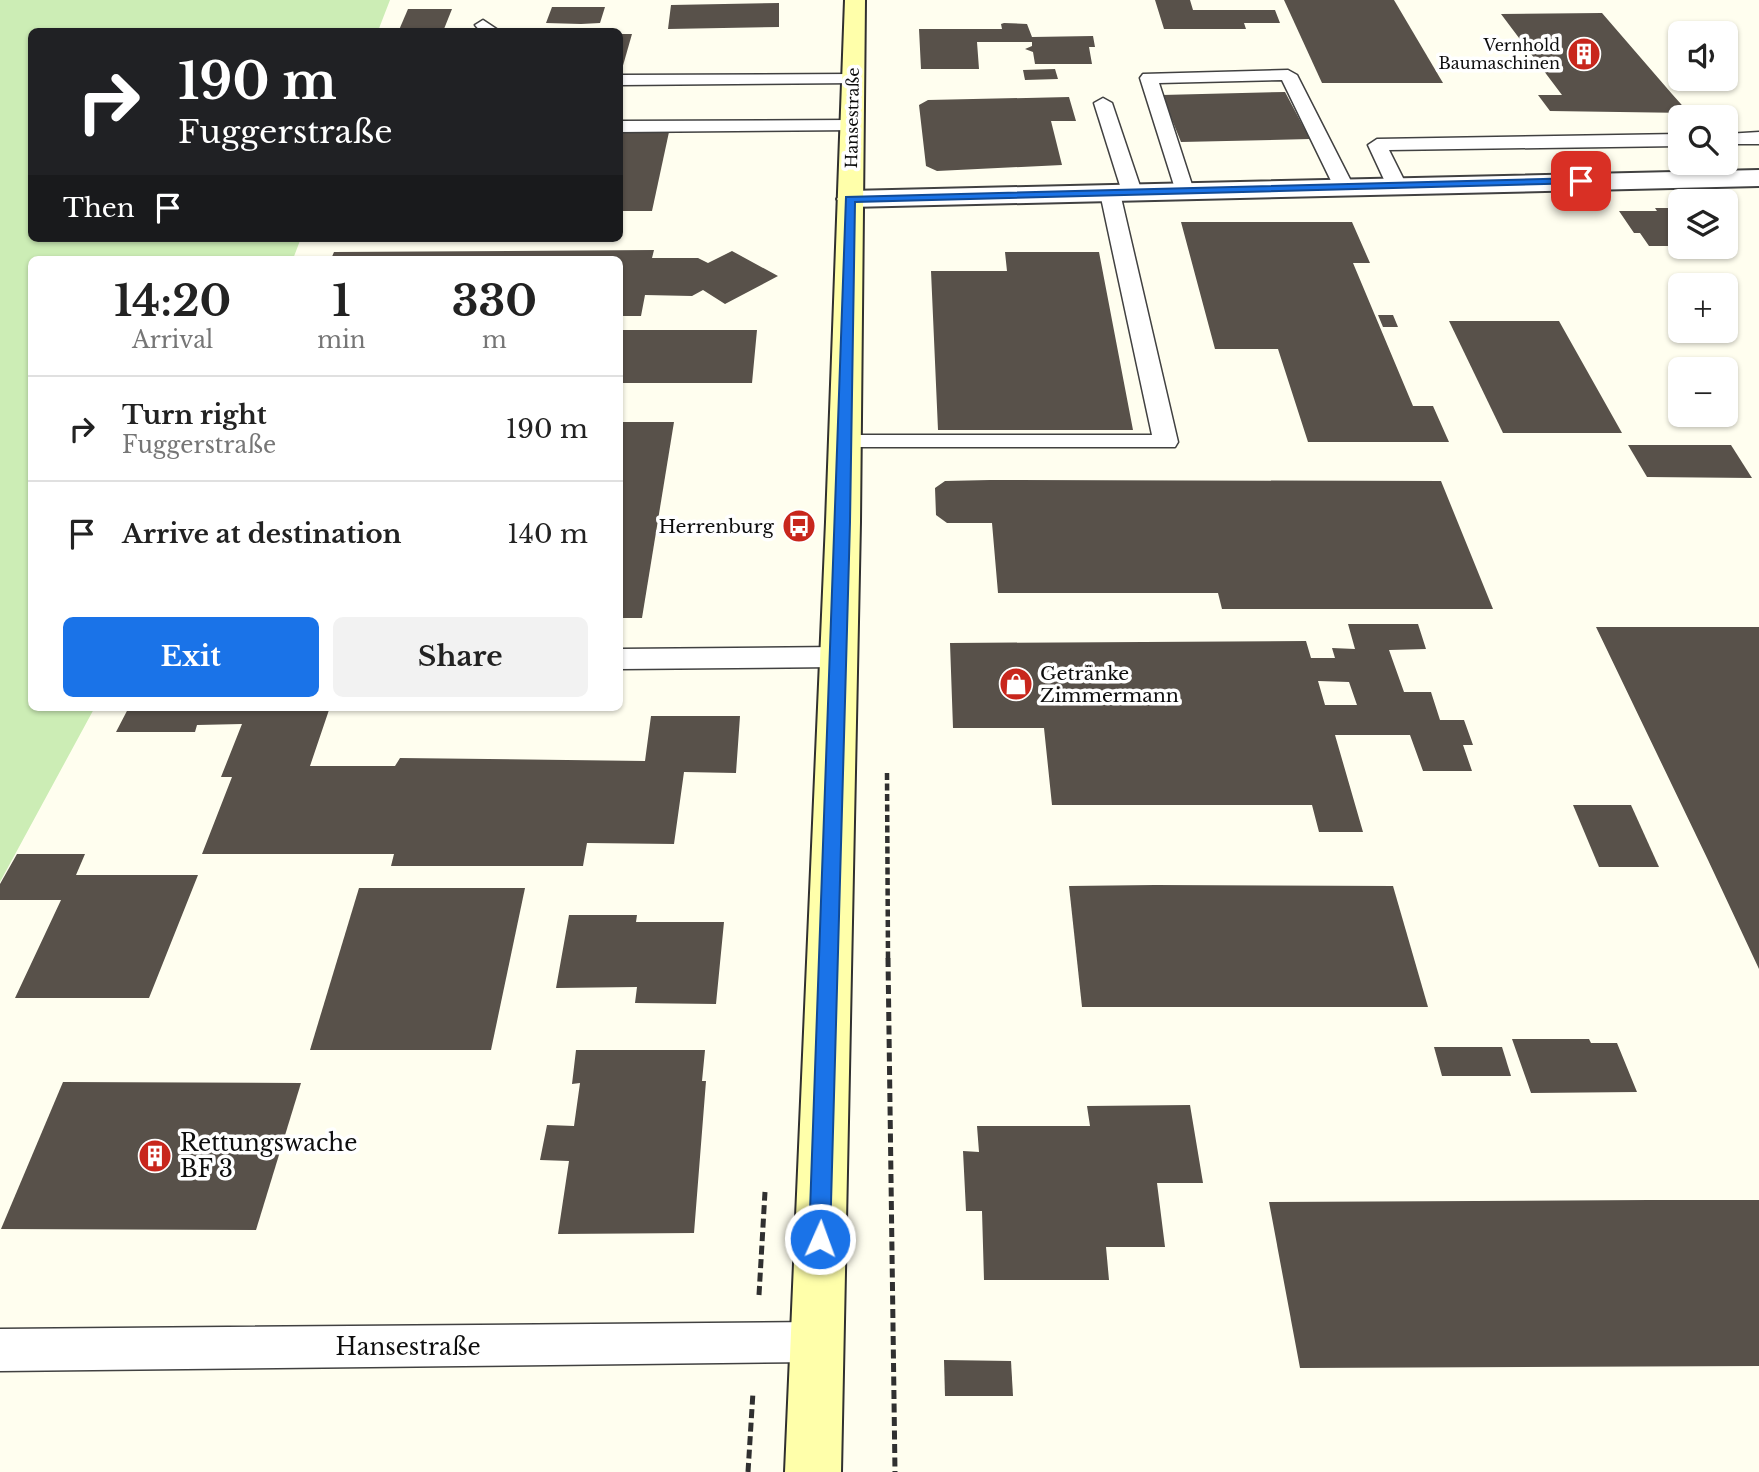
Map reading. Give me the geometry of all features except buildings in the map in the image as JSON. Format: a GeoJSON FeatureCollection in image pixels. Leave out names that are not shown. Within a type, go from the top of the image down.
{"type":"FeatureCollection","features":[{"type":"Feature","properties":{"kind":"main road","name":"Hansestraße"},"geometry":{"type":"LineString","coordinates":[[813,1472],[846,442],[855,0]]}},
{"type":"Feature","properties":{"kind":"street"},"geometry":{"type":"LineString","coordinates":[[850,199],[1759,178]]}},
{"type":"Feature","properties":{"kind":"lane"},"geometry":{"type":"LineString","coordinates":[[1184,191],[1149,78],[1287,75],[1344,187]]}},
{"type":"Feature","properties":{"kind":"lane"},"geometry":{"type":"LineString","coordinates":[[623,80],[853,86]]}},
{"type":"Feature","properties":{"kind":"lane"},"geometry":{"type":"LineString","coordinates":[[623,95],[853,86]]}},
{"type":"Feature","properties":{"kind":"lane"},"geometry":{"type":"LineString","coordinates":[[846,442],[1166,442],[1103,103]]}},
{"type":"Feature","properties":{"kind":"lane"},"geometry":{"type":"LineString","coordinates":[[623,127],[852,125]]}},
{"type":"Feature","properties":{"kind":"lane"},"geometry":{"type":"LineString","coordinates":[[1738,139],[1759,138]]}},
{"type":"Feature","properties":{"kind":"lane"},"geometry":{"type":"LineString","coordinates":[[1397,186],[1377,145],[1668,140]]}},
{"type":"Feature","properties":{"kind":"lane"},"geometry":{"type":"LineString","coordinates":[[623,659],[838,657]]}},
{"type":"Feature","properties":{"kind":"lane","name":"Hansestraße"},"geometry":{"type":"LineString","coordinates":[[0,1350],[817,1342]]}},
{"type":"Feature","properties":{"kind":"path"},"geometry":{"type":"LineString","coordinates":[[887,762],[888,1083],[895,1472]]}},
{"type":"Feature","properties":{"kind":"green space"},"geometry":{"type":"Polygon","coordinates":[[[0,0],[390,0],[379,28],[28,28],[28,242],[299,242],[294,256],[28,256],[28,711],[93,711],[0,882],[0,0]]]}},
{"type":"Feature","properties":{"kind":"place","name":"Vernhold Baumaschinen"},"geometry":{"type":"Point","coordinates":[1584,54]}},
{"type":"Feature","properties":{"kind":"place","name":"Herrenburg"},"geometry":{"type":"Point","coordinates":[799,526]}},
{"type":"Feature","properties":{"kind":"place","name":"Getränke Zimmermann"},"geometry":{"type":"Point","coordinates":[1016,684]}},
{"type":"Feature","properties":{"kind":"place","name":"Rettungswache BF 3"},"geometry":{"type":"Point","coordinates":[155,1156]}},
{"type":"Feature","properties":{"kind":"route"},"geometry":{"type":"LineString","coordinates":[[820,1239],[844,522],[850,199],[1581,181]]}}]}
